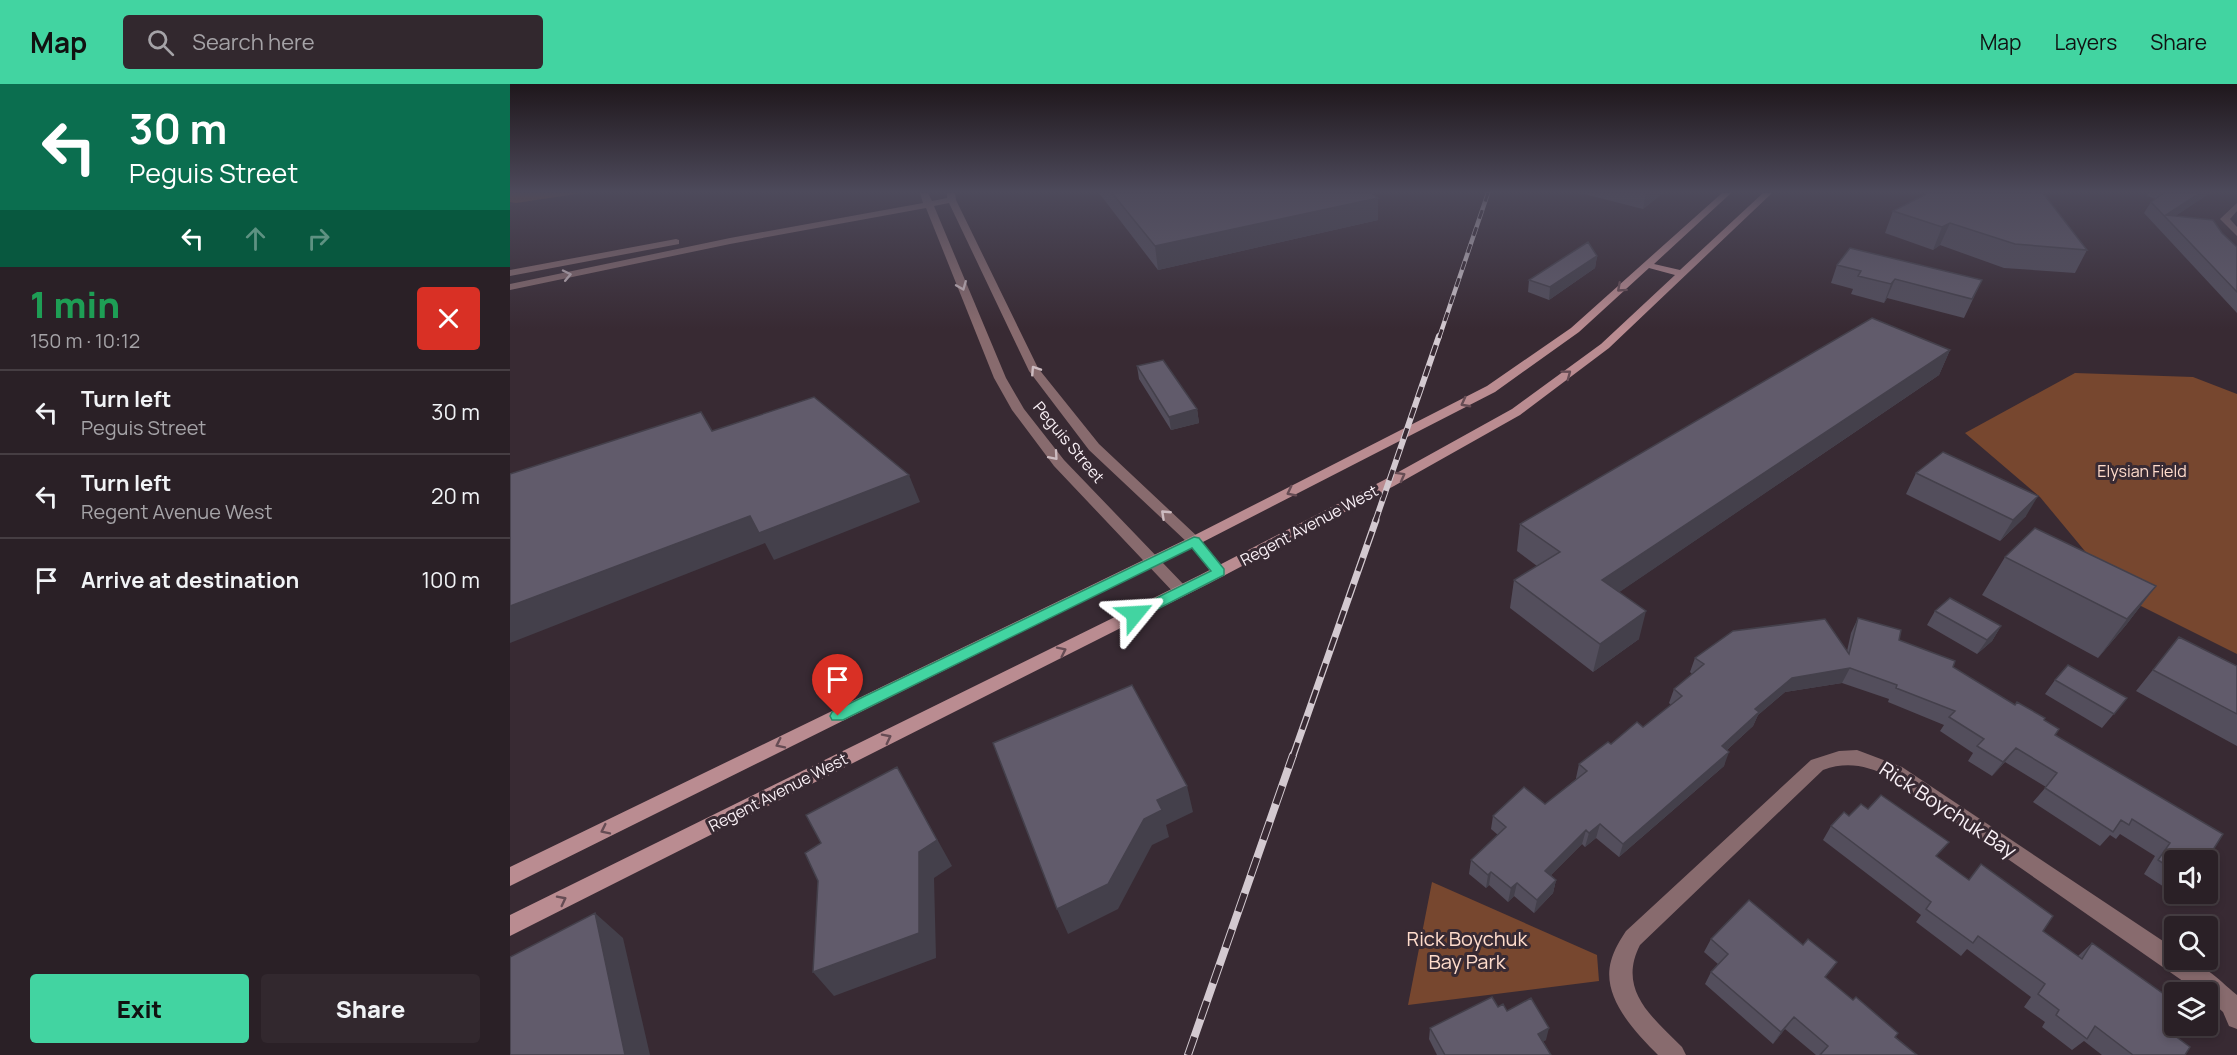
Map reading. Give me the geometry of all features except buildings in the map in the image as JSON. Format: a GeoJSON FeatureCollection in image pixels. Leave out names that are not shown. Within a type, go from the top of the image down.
{"type":"FeatureCollection","features":[{"type":"Feature","properties":{"kind":"main road"},"geometry":{"type":"LineString","coordinates":[[510,877],[1194,541],[1491,389],[1575,330],[1677,238]]}},
{"type":"Feature","properties":{"kind":"main road","name":"Regent Avenue West"},"geometry":{"type":"LineString","coordinates":[[510,926],[1220,572],[1516,412],[1605,346],[1719,238]]}},
{"type":"Feature","properties":{"kind":"main road"},"geometry":{"type":"LineString","coordinates":[[1647,265],[1681,273]]}},
{"type":"Feature","properties":{"kind":"street"},"geometry":{"type":"LineString","coordinates":[[510,273],[698,238]]}},
{"type":"Feature","properties":{"kind":"street"},"geometry":{"type":"LineString","coordinates":[[510,287],[734,238]]}},
{"type":"Feature","properties":{"kind":"street","name":"Peguis Street"},"geometry":{"type":"LineString","coordinates":[[945,238],[1000,378],[1018,410],[1059,463],[1181,591]]}},
{"type":"Feature","properties":{"kind":"street","name":"Peguis Street"},"geometry":{"type":"LineString","coordinates":[[971,238],[1033,369],[1095,447],[1194,541],[1220,572]]}},
{"type":"Feature","properties":{"kind":"street","name":"Rick Boychuk Bay"},"geometry":{"type":"LineString","coordinates":[[1674,1055],[1641,1022],[1625,994],[1621,964],[1633,938],[1816,765],[1838,756],[1866,758],[1896,772],[2198,977],[2231,1004],[2237,1018]]}},
{"type":"Feature","properties":{"kind":"green space","name":"Elysian Field"},"geometry":{"type":"Polygon","coordinates":[[[2075,373],[2193,377],[2237,394],[2237,654],[2123,597],[2040,497],[1965,433],[2075,373]]]}},
{"type":"Feature","properties":{"kind":"green space","name":"Rick Boychuk Bay Park"},"geometry":{"type":"Polygon","coordinates":[[[1432,882],[1597,955],[1599,981],[1408,1005],[1432,882]]]}},
{"type":"Feature","properties":{"kind":"railway"},"geometry":{"type":"LineString","coordinates":[[1439,338],[1473,238]]}},
{"type":"Feature","properties":{"kind":"railway"},"geometry":{"type":"LineString","coordinates":[[1375,522],[1439,336]]}},
{"type":"Feature","properties":{"kind":"railway"},"geometry":{"type":"LineString","coordinates":[[1293,756],[1376,520]]}},
{"type":"Feature","properties":{"kind":"railway"},"geometry":{"type":"LineString","coordinates":[[1188,1055],[1293,755]]}},
{"type":"Feature","properties":{"kind":"route"},"geometry":{"type":"LineString","coordinates":[[838,716],[1194,541],[1220,572],[1135,614]]}}]}
